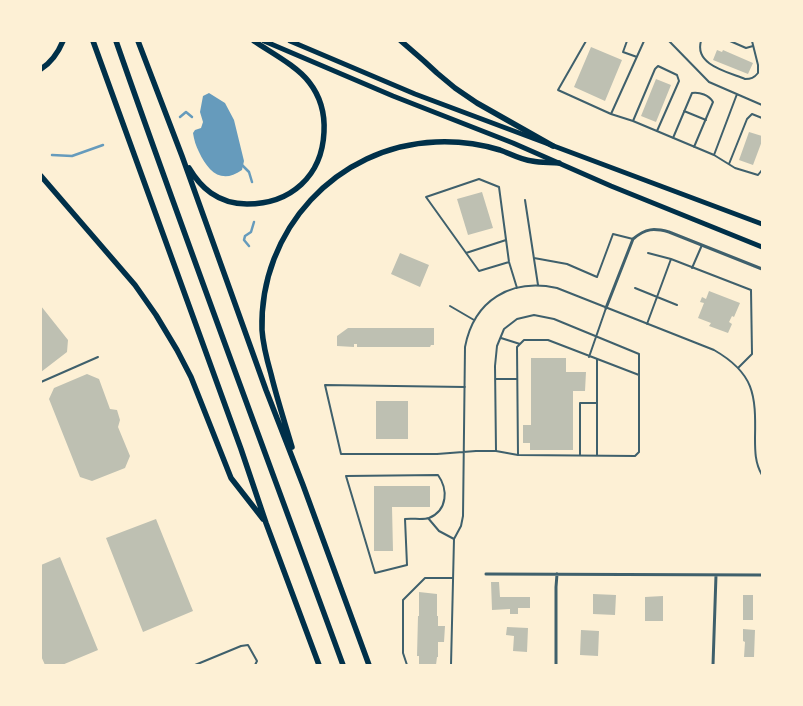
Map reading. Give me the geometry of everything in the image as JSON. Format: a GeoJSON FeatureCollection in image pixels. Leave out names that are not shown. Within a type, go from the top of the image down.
{"type":"FeatureCollection","features":[{"type":"Feature","properties":{"kind":"highway"},"geometry":{"type":"LineString","coordinates":[[41,69],[53,59],[63,41]]}},
{"type":"Feature","properties":{"kind":"highway"},"geometry":{"type":"LineString","coordinates":[[92,41],[319,665]]}},
{"type":"Feature","properties":{"kind":"highway"},"geometry":{"type":"LineString","coordinates":[[116,41],[178,217],[344,665]]}},
{"type":"Feature","properties":{"kind":"highway"},"geometry":{"type":"LineString","coordinates":[[138,41],[369,665]]}},
{"type":"Feature","properties":{"kind":"highway"},"geometry":{"type":"LineString","coordinates":[[182,156],[195,178],[207,190],[218,198],[243,204],[268,202],[287,195],[304,182],[315,167],[321,152],[324,133],[324,116],[318,96],[309,82],[299,72],[254,41]]}},
{"type":"Feature","properties":{"kind":"highway"},"geometry":{"type":"LineString","coordinates":[[401,41],[455,88],[553,146]]}},
{"type":"Feature","properties":{"kind":"highway"},"geometry":{"type":"LineString","coordinates":[[303,485],[267,360],[262,320],[267,282],[280,243],[307,203],[333,178],[366,158],[420,143],[436,142],[479,145],[531,161],[559,163]]}},
{"type":"Feature","properties":{"kind":"highway"},"geometry":{"type":"LineString","coordinates":[[41,176],[130,279],[156,315],[191,377],[231,478],[266,523]]}},
{"type":"Feature","properties":{"kind":"main road"},"geometry":{"type":"LineString","coordinates":[[264,41],[393,96],[513,143],[620,190],[762,247]]}},
{"type":"Feature","properties":{"kind":"main road"},"geometry":{"type":"LineString","coordinates":[[290,41],[415,94],[762,224]]}},
{"type":"Feature","properties":{"kind":"street"},"geometry":{"type":"LineString","coordinates":[[606,308],[634,239],[638,234],[646,230],[669,232],[762,269]]}},
{"type":"Feature","properties":{"kind":"street"},"geometry":{"type":"LineString","coordinates":[[486,574],[762,576]]}},
{"type":"Feature","properties":{"kind":"street"},"geometry":{"type":"LineString","coordinates":[[556,665],[557,574]]}},
{"type":"Feature","properties":{"kind":"street"},"geometry":{"type":"LineString","coordinates":[[713,665],[716,575]]}},
{"type":"Feature","properties":{"kind":"lane"},"geometry":{"type":"LineString","coordinates":[[586,41],[558,90],[694,147],[735,168],[758,175],[762,170]]}},
{"type":"Feature","properties":{"kind":"lane"},"geometry":{"type":"LineString","coordinates":[[627,41],[623,52],[638,57]]}},
{"type":"Feature","properties":{"kind":"lane"},"geometry":{"type":"LineString","coordinates":[[612,114],[644,41]]}},
{"type":"Feature","properties":{"kind":"lane"},"geometry":{"type":"LineString","coordinates":[[669,41],[709,82],[762,105]]}},
{"type":"Feature","properties":{"kind":"lane"},"geometry":{"type":"LineString","coordinates":[[672,44],[675,41]]}},
{"type":"Feature","properties":{"kind":"lane"},"geometry":{"type":"LineString","coordinates":[[701,41],[699,48],[702,57],[707,62],[745,79],[753,78],[758,73],[752,41]]}},
{"type":"Feature","properties":{"kind":"lane"},"geometry":{"type":"LineString","coordinates":[[730,41],[746,48],[753,46]]}},
{"type":"Feature","properties":{"kind":"lane"},"geometry":{"type":"LineString","coordinates":[[633,121],[658,66],[677,75],[679,81],[657,131]]}},
{"type":"Feature","properties":{"kind":"lane"},"geometry":{"type":"LineString","coordinates":[[673,138],[692,93],[698,92],[711,98],[713,102],[694,147]]}},
{"type":"Feature","properties":{"kind":"lane"},"geometry":{"type":"LineString","coordinates":[[714,156],[737,94]]}},
{"type":"Feature","properties":{"kind":"lane"},"geometry":{"type":"LineString","coordinates":[[684,111],[706,120]]}},
{"type":"Feature","properties":{"kind":"lane"},"geometry":{"type":"LineString","coordinates":[[729,164],[747,119],[752,114],[762,118]]}},
{"type":"Feature","properties":{"kind":"lane"},"geometry":{"type":"LineString","coordinates":[[509,262],[479,271],[426,197],[478,179],[499,187],[509,262],[517,288]]}},
{"type":"Feature","properties":{"kind":"lane"},"geometry":{"type":"LineString","coordinates":[[525,200],[538,285]]}},
{"type":"Feature","properties":{"kind":"lane"},"geometry":{"type":"LineString","coordinates":[[534,258],[567,264],[598,276],[613,234],[634,239]]}},
{"type":"Feature","properties":{"kind":"lane"},"geometry":{"type":"LineString","coordinates":[[466,252],[506,240]]}},
{"type":"Feature","properties":{"kind":"lane"},"geometry":{"type":"LineString","coordinates":[[692,268],[702,245]]}},
{"type":"Feature","properties":{"kind":"lane"},"geometry":{"type":"LineString","coordinates":[[648,253],[671,259],[751,290],[752,354],[738,368]]}},
{"type":"Feature","properties":{"kind":"lane"},"geometry":{"type":"LineString","coordinates":[[647,324],[671,259]]}},
{"type":"Feature","properties":{"kind":"lane"},"geometry":{"type":"LineString","coordinates":[[451,665],[454,540],[461,526],[463,516],[465,347],[474,320],[486,304],[497,296],[509,290],[530,285],[557,288],[725,356],[738,368],[752,393],[755,413],[756,460],[762,475]]}},
{"type":"Feature","properties":{"kind":"lane"},"geometry":{"type":"LineString","coordinates":[[634,288],[677,305]]}},
{"type":"Feature","properties":{"kind":"lane"},"geometry":{"type":"LineString","coordinates":[[450,306],[474,320]]}},
{"type":"Feature","properties":{"kind":"lane"},"geometry":{"type":"LineString","coordinates":[[589,357],[606,308]]}},
{"type":"Feature","properties":{"kind":"lane"},"geometry":{"type":"LineString","coordinates":[[465,388],[325,385],[341,454],[437,454],[496,451],[518,455],[635,456],[639,452],[639,354],[554,319],[534,315],[518,319],[504,329],[497,346],[495,366],[496,451]]}},
{"type":"Feature","properties":{"kind":"lane"},"geometry":{"type":"LineString","coordinates":[[501,338],[520,344]]}},
{"type":"Feature","properties":{"kind":"lane"},"geometry":{"type":"LineString","coordinates":[[518,455],[517,347],[524,340],[548,340],[639,375]]}},
{"type":"Feature","properties":{"kind":"lane"},"geometry":{"type":"LineString","coordinates":[[41,382],[98,357]]}},
{"type":"Feature","properties":{"kind":"lane"},"geometry":{"type":"LineString","coordinates":[[597,360],[597,456]]}},
{"type":"Feature","properties":{"kind":"lane"},"geometry":{"type":"LineString","coordinates":[[495,379],[518,380]]}},
{"type":"Feature","properties":{"kind":"lane"},"geometry":{"type":"LineString","coordinates":[[580,455],[580,403],[597,403]]}},
{"type":"Feature","properties":{"kind":"lane"},"geometry":{"type":"LineString","coordinates":[[428,518],[440,511],[445,495],[442,481],[438,475],[346,476],[375,573],[407,565],[405,518],[428,518],[439,531],[454,540]]}},
{"type":"Feature","properties":{"kind":"lane"},"geometry":{"type":"LineString","coordinates":[[407,665],[403,654],[403,600],[425,578],[453,578]]}},
{"type":"Feature","properties":{"kind":"lane"},"geometry":{"type":"LineString","coordinates":[[195,665],[241,646],[248,645],[256,661],[254,665]]}},
{"type":"Feature","properties":{"kind":"water"},"geometry":{"type":"Polygon","coordinates":[[[209,93],[225,103],[234,120],[244,161],[242,170],[228,176],[216,174],[211,170],[203,159],[194,138],[193,133],[201,128],[203,122],[200,112],[203,96],[209,93]]]}},
{"type":"Feature","properties":{"kind":"building"},"geometry":{"type":"Polygon","coordinates":[[[591,47],[622,60],[605,101],[574,87],[591,47]]]}},
{"type":"Feature","properties":{"kind":"building"},"geometry":{"type":"Polygon","coordinates":[[[717,50],[722,52],[723,50],[753,63],[748,74],[713,60],[717,50]]]}},
{"type":"Feature","properties":{"kind":"building"},"geometry":{"type":"Polygon","coordinates":[[[656,79],[671,85],[656,122],[641,116],[656,79]]]}},
{"type":"Feature","properties":{"kind":"building"},"geometry":{"type":"Polygon","coordinates":[[[749,132],[762,136],[753,165],[739,160],[749,132]]]}},
{"type":"Feature","properties":{"kind":"building"},"geometry":{"type":"Polygon","coordinates":[[[482,192],[493,228],[468,235],[457,199],[482,192]]]}},
{"type":"Feature","properties":{"kind":"building"},"geometry":{"type":"Polygon","coordinates":[[[400,253],[429,265],[420,287],[391,274],[400,253]]]}},
{"type":"Feature","properties":{"kind":"building"},"geometry":{"type":"Polygon","coordinates":[[[709,291],[740,303],[734,317],[732,316],[729,322],[732,324],[728,333],[709,326],[711,323],[698,318],[704,303],[700,302],[702,297],[706,299],[709,291]]]}},
{"type":"Feature","properties":{"kind":"building"},"geometry":{"type":"Polygon","coordinates":[[[41,306],[68,340],[67,352],[41,372],[41,306]]]}},
{"type":"Feature","properties":{"kind":"building"},"geometry":{"type":"Polygon","coordinates":[[[348,328],[434,328],[434,345],[430,347],[357,347],[357,344],[354,344],[354,347],[337,346],[337,336],[348,328]]]}},
{"type":"Feature","properties":{"kind":"building"},"geometry":{"type":"Polygon","coordinates":[[[531,358],[566,358],[566,372],[586,372],[585,391],[573,391],[573,450],[530,450],[530,443],[523,443],[523,425],[531,425],[531,358]]]}},
{"type":"Feature","properties":{"kind":"building"},"geometry":{"type":"Polygon","coordinates":[[[87,374],[99,379],[110,409],[117,410],[120,420],[118,427],[130,456],[125,468],[92,481],[80,477],[49,399],[54,388],[87,374]]]}},
{"type":"Feature","properties":{"kind":"building"},"geometry":{"type":"Polygon","coordinates":[[[376,401],[408,401],[408,439],[376,439],[376,401]]]}},
{"type":"Feature","properties":{"kind":"building"},"geometry":{"type":"Polygon","coordinates":[[[374,486],[430,486],[430,507],[392,507],[393,551],[374,551],[374,486]]]}},
{"type":"Feature","properties":{"kind":"building"},"geometry":{"type":"Polygon","coordinates":[[[156,519],[193,611],[143,632],[106,538],[156,519]]]}},
{"type":"Feature","properties":{"kind":"building"},"geometry":{"type":"Polygon","coordinates":[[[60,557],[98,650],[62,665],[45,665],[41,656],[41,565],[60,557]]]}},
{"type":"Feature","properties":{"kind":"building"},"geometry":{"type":"Polygon","coordinates":[[[491,582],[499,582],[500,597],[530,597],[530,608],[518,608],[518,614],[510,614],[510,609],[492,610],[491,582]]]}},
{"type":"Feature","properties":{"kind":"building"},"geometry":{"type":"Polygon","coordinates":[[[419,592],[437,594],[438,626],[445,626],[444,642],[438,642],[436,665],[419,665],[419,656],[417,656],[419,592]]]}},
{"type":"Feature","properties":{"kind":"building"},"geometry":{"type":"Polygon","coordinates":[[[593,594],[616,595],[615,615],[593,614],[593,594]]]}},
{"type":"Feature","properties":{"kind":"building"},"geometry":{"type":"Polygon","coordinates":[[[743,595],[753,595],[753,620],[743,620],[743,595]]]}},
{"type":"Feature","properties":{"kind":"building"},"geometry":{"type":"Polygon","coordinates":[[[663,596],[663,621],[645,621],[645,597],[663,596]]]}},
{"type":"Feature","properties":{"kind":"building"},"geometry":{"type":"Polygon","coordinates":[[[507,627],[528,628],[527,652],[513,651],[514,636],[506,635],[507,627]]]}},
{"type":"Feature","properties":{"kind":"building"},"geometry":{"type":"Polygon","coordinates":[[[743,629],[755,630],[754,657],[744,657],[745,642],[743,641],[743,629]]]}},
{"type":"Feature","properties":{"kind":"building"},"geometry":{"type":"Polygon","coordinates":[[[581,630],[599,631],[598,656],[580,655],[581,630]]]}},
{"type":"Feature","properties":{"kind":"waterway"},"geometry":{"type":"LineString","coordinates":[[180,117],[186,112],[192,117]]}},
{"type":"Feature","properties":{"kind":"waterway"},"geometry":{"type":"LineString","coordinates":[[52,155],[72,156],[103,145]]}},
{"type":"Feature","properties":{"kind":"waterway"},"geometry":{"type":"LineString","coordinates":[[241,164],[249,172],[252,182]]}},
{"type":"Feature","properties":{"kind":"waterway"},"geometry":{"type":"LineString","coordinates":[[249,246],[244,240],[245,236],[251,232],[254,222]]}}]}
